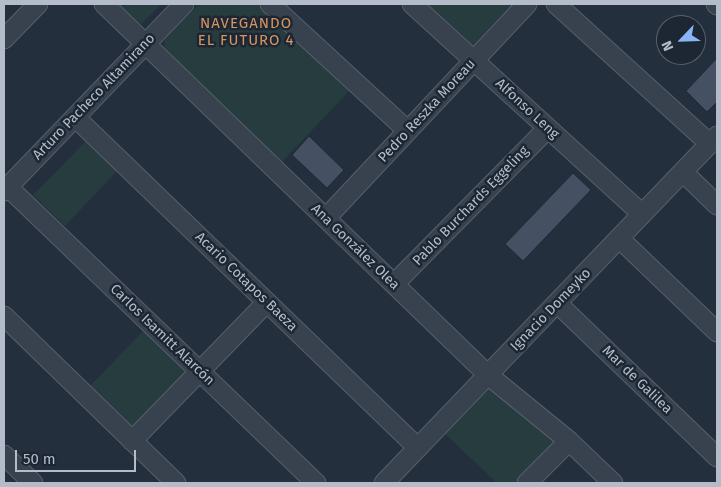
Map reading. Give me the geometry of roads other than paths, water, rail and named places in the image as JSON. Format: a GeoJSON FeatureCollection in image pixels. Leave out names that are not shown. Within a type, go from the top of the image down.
{"type":"FeatureCollection","features":[{"type":"Feature","properties":{"kind":"street"},"geometry":{"type":"LineString","coordinates":[[4,39],[38,4]]}},
{"type":"Feature","properties":{"kind":"street","name":"Ana González Olea"},"geometry":{"type":"LineString","coordinates":[[104,4],[488,375],[569,440],[613,483]]}},
{"type":"Feature","properties":{"kind":"street","name":"Arturo Pacheco Altamirano"},"geometry":{"type":"LineString","coordinates":[[6,189],[184,4]]}},
{"type":"Feature","properties":{"kind":"street"},"geometry":{"type":"LineString","coordinates":[[270,4],[408,131]]}},
{"type":"Feature","properties":{"kind":"street","name":"Alfonso Leng"},"geometry":{"type":"LineString","coordinates":[[412,4],[642,214]]}},
{"type":"Feature","properties":{"kind":"street","name":"Pedro Reszka Moreau"},"geometry":{"type":"LineString","coordinates":[[326,218],[528,4]]}},
{"type":"Feature","properties":{"kind":"street"},"geometry":{"type":"LineString","coordinates":[[556,4],[713,140]]}},
{"type":"Feature","properties":{"kind":"street","name":"Acario Cotapos Baeza"},"geometry":{"type":"LineString","coordinates":[[75,117],[418,448]]}},
{"type":"Feature","properties":{"kind":"street","name":"Pablo Burchards Eggeling"},"geometry":{"type":"LineString","coordinates":[[394,284],[548,128]]}},
{"type":"Feature","properties":{"kind":"street","name":"Ignacio Domeyko"},"geometry":{"type":"LineString","coordinates":[[384,483],[713,140]]}},
{"type":"Feature","properties":{"kind":"street"},"geometry":{"type":"LineString","coordinates":[[683,172],[717,205]]}},
{"type":"Feature","properties":{"kind":"street","name":"Carlos Isamitt Alarcón"},"geometry":{"type":"LineString","coordinates":[[6,189],[316,483]]}},
{"type":"Feature","properties":{"kind":"street"},"geometry":{"type":"LineString","coordinates":[[619,238],[717,332]]}},
{"type":"Feature","properties":{"kind":"street"},"geometry":{"type":"LineString","coordinates":[[132,441],[267,302]]}},
{"type":"Feature","properties":{"kind":"street","name":"Mar de Galilea"},"geometry":{"type":"LineString","coordinates":[[557,303],[717,457]]}},
{"type":"Feature","properties":{"kind":"street"},"geometry":{"type":"LineString","coordinates":[[4,316],[176,483]]}},
{"type":"Feature","properties":{"kind":"street"},"geometry":{"type":"LineString","coordinates":[[527,483],[569,440]]}},
{"type":"Feature","properties":{"kind":"street"},"geometry":{"type":"LineString","coordinates":[[4,455],[33,483]]}},
{"type":"Feature","properties":{"kind":"district","name":"NAVEGANDO EL FUTURO 4"},"geometry":{"type":"Point","coordinates":[246,32]}}]}
